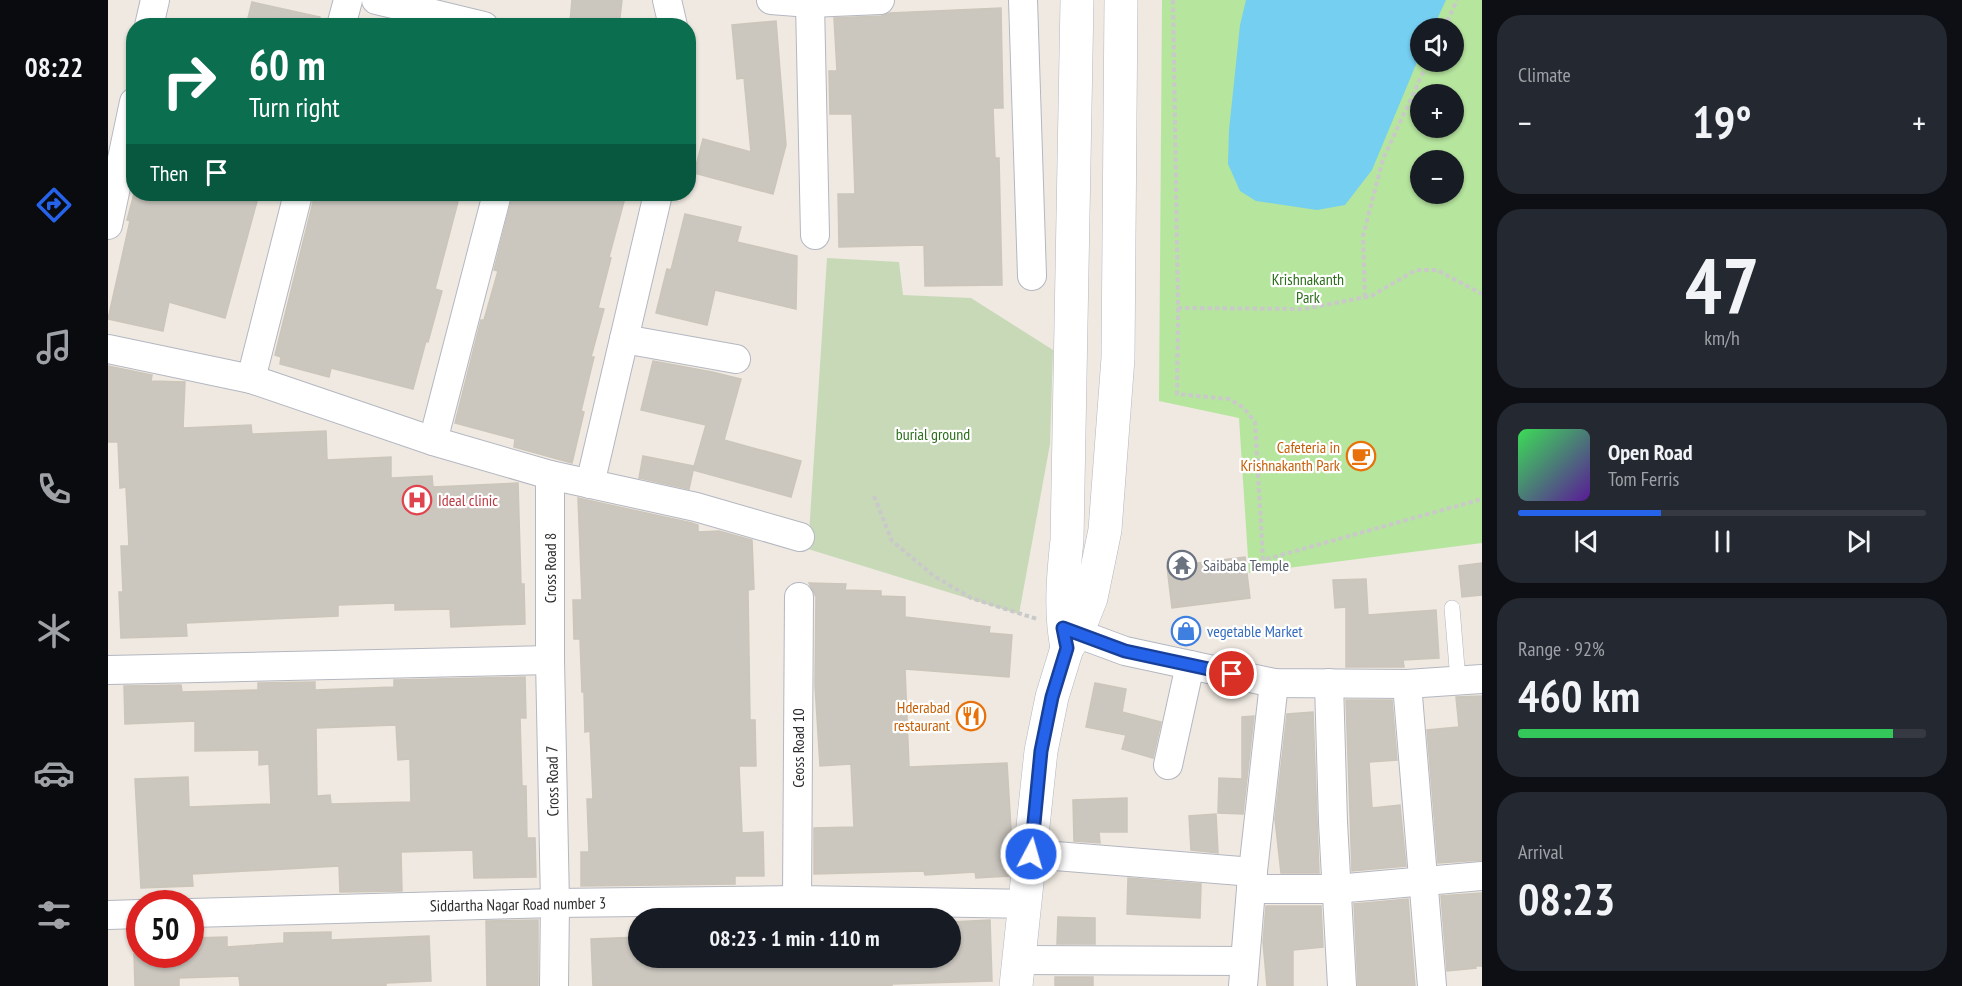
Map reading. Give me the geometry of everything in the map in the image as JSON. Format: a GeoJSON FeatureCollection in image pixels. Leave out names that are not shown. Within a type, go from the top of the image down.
{"type":"FeatureCollection","features":[{"type":"Feature","properties":{"kind":"main road"},"geometry":{"type":"LineString","coordinates":[[1069,637],[1062,586],[1067,540],[1077,0]]}},
{"type":"Feature","properties":{"kind":"main road"},"geometry":{"type":"LineString","coordinates":[[1018,973],[1041,751],[1052,697],[1069,637],[1091,598],[1105,530],[1118,358],[1121,0]]}},
{"type":"Feature","properties":{"kind":"street"},"geometry":{"type":"LineString","coordinates":[[151,18],[154,0]]}},
{"type":"Feature","properties":{"kind":"street"},"geometry":{"type":"LineString","coordinates":[[343,18],[348,0]]}},
{"type":"Feature","properties":{"kind":"street"},"geometry":{"type":"LineString","coordinates":[[376,0],[451,18]]}},
{"type":"Feature","properties":{"kind":"street"},"geometry":{"type":"LineString","coordinates":[[666,0],[671,18]]}},
{"type":"Feature","properties":{"kind":"street"},"geometry":{"type":"LineString","coordinates":[[771,0],[810,3],[879,0]]}},
{"type":"Feature","properties":{"kind":"street"},"geometry":{"type":"LineString","coordinates":[[1023,0],[1032,276]]}},
{"type":"Feature","properties":{"kind":"street"},"geometry":{"type":"LineString","coordinates":[[810,3],[815,235]]}},
{"type":"Feature","properties":{"kind":"street"},"geometry":{"type":"LineString","coordinates":[[108,225],[126,140]]}},
{"type":"Feature","properties":{"kind":"street"},"geometry":{"type":"LineString","coordinates":[[251,379],[296,201]]}},
{"type":"Feature","properties":{"kind":"street"},"geometry":{"type":"LineString","coordinates":[[433,441],[495,201]]}},
{"type":"Feature","properties":{"kind":"street"},"geometry":{"type":"LineString","coordinates":[[591,484],[656,201]]}},
{"type":"Feature","properties":{"kind":"street"},"geometry":{"type":"LineString","coordinates":[[624,339],[736,359]]}},
{"type":"Feature","properties":{"kind":"street"},"geometry":{"type":"LineString","coordinates":[[108,349],[251,379],[433,441],[550,475],[696,507],[800,537]]}},
{"type":"Feature","properties":{"kind":"street","name":"Cross Road 8"},"geometry":{"type":"LineString","coordinates":[[550,475],[550,660]]}},
{"type":"Feature","properties":{"kind":"street","name":"Ceoss Road 10"},"geometry":{"type":"LineString","coordinates":[[797,900],[799,597]]}},
{"type":"Feature","properties":{"kind":"street"},"geometry":{"type":"LineString","coordinates":[[1069,637],[1274,683],[1407,684],[1470,679]]}},
{"type":"Feature","properties":{"kind":"street"},"geometry":{"type":"LineString","coordinates":[[108,670],[550,660]]}},
{"type":"Feature","properties":{"kind":"street","name":"Cross Road 7"},"geometry":{"type":"LineString","coordinates":[[550,660],[555,903],[554,986]]}},
{"type":"Feature","properties":{"kind":"street"},"geometry":{"type":"LineString","coordinates":[[1168,765],[1190,665]]}},
{"type":"Feature","properties":{"kind":"street"},"geometry":{"type":"LineString","coordinates":[[1018,973],[1243,974],[1274,683]]}},
{"type":"Feature","properties":{"kind":"street"},"geometry":{"type":"LineString","coordinates":[[1329,683],[1336,889],[1342,986]]}},
{"type":"Feature","properties":{"kind":"street"},"geometry":{"type":"LineString","coordinates":[[1407,684],[1432,986]]}},
{"type":"Feature","properties":{"kind":"street"},"geometry":{"type":"LineString","coordinates":[[1031,854],[1336,889],[1482,876]]}},
{"type":"Feature","properties":{"kind":"street","name":"Siddartha Nagar Road number 3"},"geometry":{"type":"LineString","coordinates":[[204,913],[555,903],[797,900],[1026,904]]}},
{"type":"Feature","properties":{"kind":"street"},"geometry":{"type":"LineString","coordinates":[[108,915],[126,914]]}},
{"type":"Feature","properties":{"kind":"lane"},"geometry":{"type":"LineString","coordinates":[[1452,608],[1470,679]]}},
{"type":"Feature","properties":{"kind":"path"},"geometry":{"type":"LineString","coordinates":[[1173,0],[1178,308],[1177,394],[1229,399],[1244,408],[1255,422],[1263,560],[1482,499]]}},
{"type":"Feature","properties":{"kind":"path"},"geometry":{"type":"LineString","coordinates":[[1449,18],[1457,0]]}},
{"type":"Feature","properties":{"kind":"path"},"geometry":{"type":"LineString","coordinates":[[1365,297],[1363,236],[1383,159],[1423,72]]}},
{"type":"Feature","properties":{"kind":"path"},"geometry":{"type":"LineString","coordinates":[[1178,308],[1304,309],[1371,296],[1416,270],[1437,270],[1482,294]]}},
{"type":"Feature","properties":{"kind":"path"},"geometry":{"type":"LineString","coordinates":[[874,496],[892,541],[934,576],[971,598],[1069,637]]}},
{"type":"Feature","properties":{"kind":"green space","name":"Krishnakanth Park"},"geometry":{"type":"Polygon","coordinates":[[[1162,0],[1482,0],[1482,543],[1249,573],[1239,418],[1159,401],[1162,0]]]}},
{"type":"Feature","properties":{"kind":"green space","name":"burial ground"},"geometry":{"type":"Polygon","coordinates":[[[827,258],[899,262],[903,295],[971,298],[1053,350],[1050,444],[1019,614],[808,549],[827,258]]]}},
{"type":"Feature","properties":{"kind":"water"},"geometry":{"type":"Polygon","coordinates":[[[1246,0],[1446,0],[1438,18],[1410,18],[1410,72],[1413,72],[1372,170],[1345,205],[1317,210],[1256,201],[1240,191],[1228,164],[1229,130],[1240,25],[1246,0]]]}},
{"type":"Feature","properties":{"kind":"building"},"geometry":{"type":"Polygon","coordinates":[[[572,0],[622,0],[620,18],[570,18],[572,0]]]}},
{"type":"Feature","properties":{"kind":"building"},"geometry":{"type":"Polygon","coordinates":[[[252,2],[320,17],[320,18],[248,18],[252,2]]]}},
{"type":"Feature","properties":{"kind":"building"},"geometry":{"type":"Polygon","coordinates":[[[1001,8],[1003,108],[993,108],[995,158],[999,158],[1002,285],[925,286],[924,245],[839,247],[838,194],[855,194],[852,114],[830,114],[829,71],[837,71],[834,18],[1001,8]]]}},
{"type":"Feature","properties":{"kind":"building"},"geometry":{"type":"Polygon","coordinates":[[[776,21],[786,145],[773,194],[696,174],[703,139],[751,152],[744,78],[737,79],[732,25],[776,21]]]}},
{"type":"Feature","properties":{"kind":"building"},"geometry":{"type":"Polygon","coordinates":[[[132,201],[257,201],[225,318],[169,302],[163,331],[108,319],[130,221],[127,220],[132,201]]]}},
{"type":"Feature","properties":{"kind":"building"},"geometry":{"type":"Polygon","coordinates":[[[313,201],[458,201],[435,289],[442,291],[413,389],[331,368],[329,377],[280,364],[281,357],[275,355],[313,201]]]}},
{"type":"Feature","properties":{"kind":"building"},"geometry":{"type":"Polygon","coordinates":[[[511,201],[624,201],[598,308],[604,309],[591,357],[594,357],[572,463],[514,447],[515,439],[455,423],[481,320],[484,320],[498,271],[494,270],[511,201]]]}},
{"type":"Feature","properties":{"kind":"building"},"geometry":{"type":"Polygon","coordinates":[[[685,214],[741,227],[737,242],[797,256],[796,309],[715,290],[707,325],[656,313],[667,269],[671,270],[685,214]]]}},
{"type":"Feature","properties":{"kind":"building"},"geometry":{"type":"Polygon","coordinates":[[[653,361],[741,379],[724,440],[801,461],[791,497],[693,470],[706,425],[641,410],[653,361]]]}},
{"type":"Feature","properties":{"kind":"building"},"geometry":{"type":"Polygon","coordinates":[[[108,366],[152,375],[151,381],[185,382],[183,428],[251,425],[252,434],[326,431],[327,460],[391,457],[391,478],[432,476],[433,487],[518,483],[521,584],[524,584],[525,624],[451,627],[450,609],[395,610],[395,603],[338,605],[338,616],[186,623],[187,636],[121,638],[119,592],[123,592],[121,546],[129,546],[126,487],[120,488],[118,442],[108,442],[108,366]]]}},
{"type":"Feature","properties":{"kind":"building"},"geometry":{"type":"Polygon","coordinates":[[[643,456],[694,466],[689,489],[639,478],[643,456]]]}},
{"type":"Feature","properties":{"kind":"building"},"geometry":{"type":"Polygon","coordinates":[[[578,498],[692,523],[698,525],[698,532],[719,531],[752,540],[754,589],[748,590],[750,720],[755,720],[756,766],[739,766],[742,833],[763,832],[764,876],[735,876],[735,884],[581,886],[581,852],[589,852],[587,799],[593,799],[590,731],[585,732],[580,639],[574,639],[573,600],[582,600],[578,498]]]}},
{"type":"Feature","properties":{"kind":"building"},"geometry":{"type":"Polygon","coordinates":[[[1245,557],[1250,598],[1172,608],[1167,567],[1245,557]]]}},
{"type":"Feature","properties":{"kind":"building"},"geometry":{"type":"Polygon","coordinates":[[[1482,563],[1482,595],[1462,597],[1459,566],[1482,563]]]}},
{"type":"Feature","properties":{"kind":"building"},"geometry":{"type":"Polygon","coordinates":[[[1366,579],[1368,615],[1436,610],[1439,658],[1403,660],[1404,667],[1346,667],[1346,607],[1335,608],[1333,580],[1366,579]]]}},
{"type":"Feature","properties":{"kind":"building"},"geometry":{"type":"Polygon","coordinates":[[[809,583],[846,584],[845,590],[881,591],[881,596],[905,597],[905,617],[990,627],[989,633],[1012,635],[1009,677],[905,669],[909,767],[1007,763],[1012,846],[1009,876],[976,878],[975,872],[925,875],[924,871],[814,874],[814,828],[854,827],[851,764],[820,766],[815,685],[816,597],[809,583]]]}},
{"type":"Feature","properties":{"kind":"building"},"geometry":{"type":"Polygon","coordinates":[[[525,677],[526,718],[520,718],[522,786],[526,786],[527,838],[535,838],[536,877],[474,878],[473,850],[401,852],[402,891],[340,892],[339,866],[192,874],[193,886],[141,888],[135,779],[188,777],[189,807],[271,804],[269,764],[259,765],[259,750],[195,751],[195,721],[125,724],[124,686],[181,685],[182,692],[258,690],[258,683],[315,682],[315,690],[394,687],[394,680],[525,677]],[[396,725],[316,728],[317,796],[330,795],[331,804],[411,802],[410,759],[398,760],[396,725]]]}},
{"type":"Feature","properties":{"kind":"building"},"geometry":{"type":"Polygon","coordinates":[[[1095,683],[1126,689],[1122,712],[1161,722],[1153,758],[1122,749],[1126,735],[1086,727],[1095,683]]]}},
{"type":"Feature","properties":{"kind":"building"},"geometry":{"type":"Polygon","coordinates":[[[1482,696],[1482,860],[1438,863],[1427,730],[1459,727],[1456,697],[1482,696]]]}},
{"type":"Feature","properties":{"kind":"building"},"geometry":{"type":"Polygon","coordinates":[[[1346,700],[1392,700],[1397,760],[1369,762],[1372,808],[1400,805],[1406,866],[1352,871],[1346,700]]]}},
{"type":"Feature","properties":{"kind":"building"},"geometry":{"type":"Polygon","coordinates":[[[1313,712],[1319,873],[1281,873],[1275,819],[1287,714],[1313,712]]]}},
{"type":"Feature","properties":{"kind":"building"},"geometry":{"type":"Polygon","coordinates":[[[1254,716],[1243,814],[1218,813],[1219,778],[1242,779],[1242,717],[1254,716]]]}},
{"type":"Feature","properties":{"kind":"building"},"geometry":{"type":"Polygon","coordinates":[[[1127,798],[1127,832],[1099,832],[1100,843],[1074,841],[1073,800],[1127,798]]]}},
{"type":"Feature","properties":{"kind":"building"},"geometry":{"type":"Polygon","coordinates":[[[1216,814],[1218,853],[1191,850],[1189,816],[1216,814]]]}},
{"type":"Feature","properties":{"kind":"building"},"geometry":{"type":"Polygon","coordinates":[[[1128,878],[1201,884],[1200,918],[1127,914],[1128,878]]]}},
{"type":"Feature","properties":{"kind":"building"},"geometry":{"type":"Polygon","coordinates":[[[1482,893],[1482,966],[1447,971],[1441,896],[1482,893]]]}},
{"type":"Feature","properties":{"kind":"building"},"geometry":{"type":"Polygon","coordinates":[[[1408,899],[1415,986],[1358,986],[1354,904],[1408,899]]]}},
{"type":"Feature","properties":{"kind":"building"},"geometry":{"type":"Polygon","coordinates":[[[1266,906],[1321,906],[1323,947],[1293,950],[1293,986],[1267,986],[1263,942],[1266,906]]]}},
{"type":"Feature","properties":{"kind":"building"},"geometry":{"type":"Polygon","coordinates":[[[1058,917],[1095,918],[1095,944],[1057,944],[1058,917]]]}},
{"type":"Feature","properties":{"kind":"building"},"geometry":{"type":"Polygon","coordinates":[[[538,920],[538,986],[487,986],[486,921],[538,920]]]}},
{"type":"Feature","properties":{"kind":"building"},"geometry":{"type":"Polygon","coordinates":[[[990,920],[992,981],[892,984],[892,986],[593,986],[591,939],[628,937],[628,968],[961,968],[961,921],[990,920]]]}},
{"type":"Feature","properties":{"kind":"building"},"geometry":{"type":"Polygon","coordinates":[[[331,932],[331,940],[429,936],[431,981],[386,983],[386,986],[240,986],[239,976],[179,978],[179,986],[135,986],[134,968],[204,968],[204,938],[227,937],[227,947],[284,943],[284,933],[331,932]]]}},
{"type":"Feature","properties":{"kind":"building"},"geometry":{"type":"Polygon","coordinates":[[[1055,977],[1093,977],[1093,986],[1055,986],[1055,977]]]}},
{"type":"Feature","properties":{"kind":"place","name":"Cafeteria in Krishnakanth Park"},"geometry":{"type":"Point","coordinates":[1361,456]}},
{"type":"Feature","properties":{"kind":"place","name":"Ideal clinic"},"geometry":{"type":"Point","coordinates":[417,500]}},
{"type":"Feature","properties":{"kind":"place","name":"Saibaba Temple"},"geometry":{"type":"Point","coordinates":[1182,565]}},
{"type":"Feature","properties":{"kind":"place","name":"vegetable Market"},"geometry":{"type":"Point","coordinates":[1186,631]}},
{"type":"Feature","properties":{"kind":"place","name":"Hderabad restaurant"},"geometry":{"type":"Point","coordinates":[971,716]}},
{"type":"Feature","properties":{"kind":"route"},"geometry":{"type":"LineString","coordinates":[[1031,854],[1041,751],[1052,697],[1067,648],[1063,628],[1125,651],[1232,674]]}}]}
